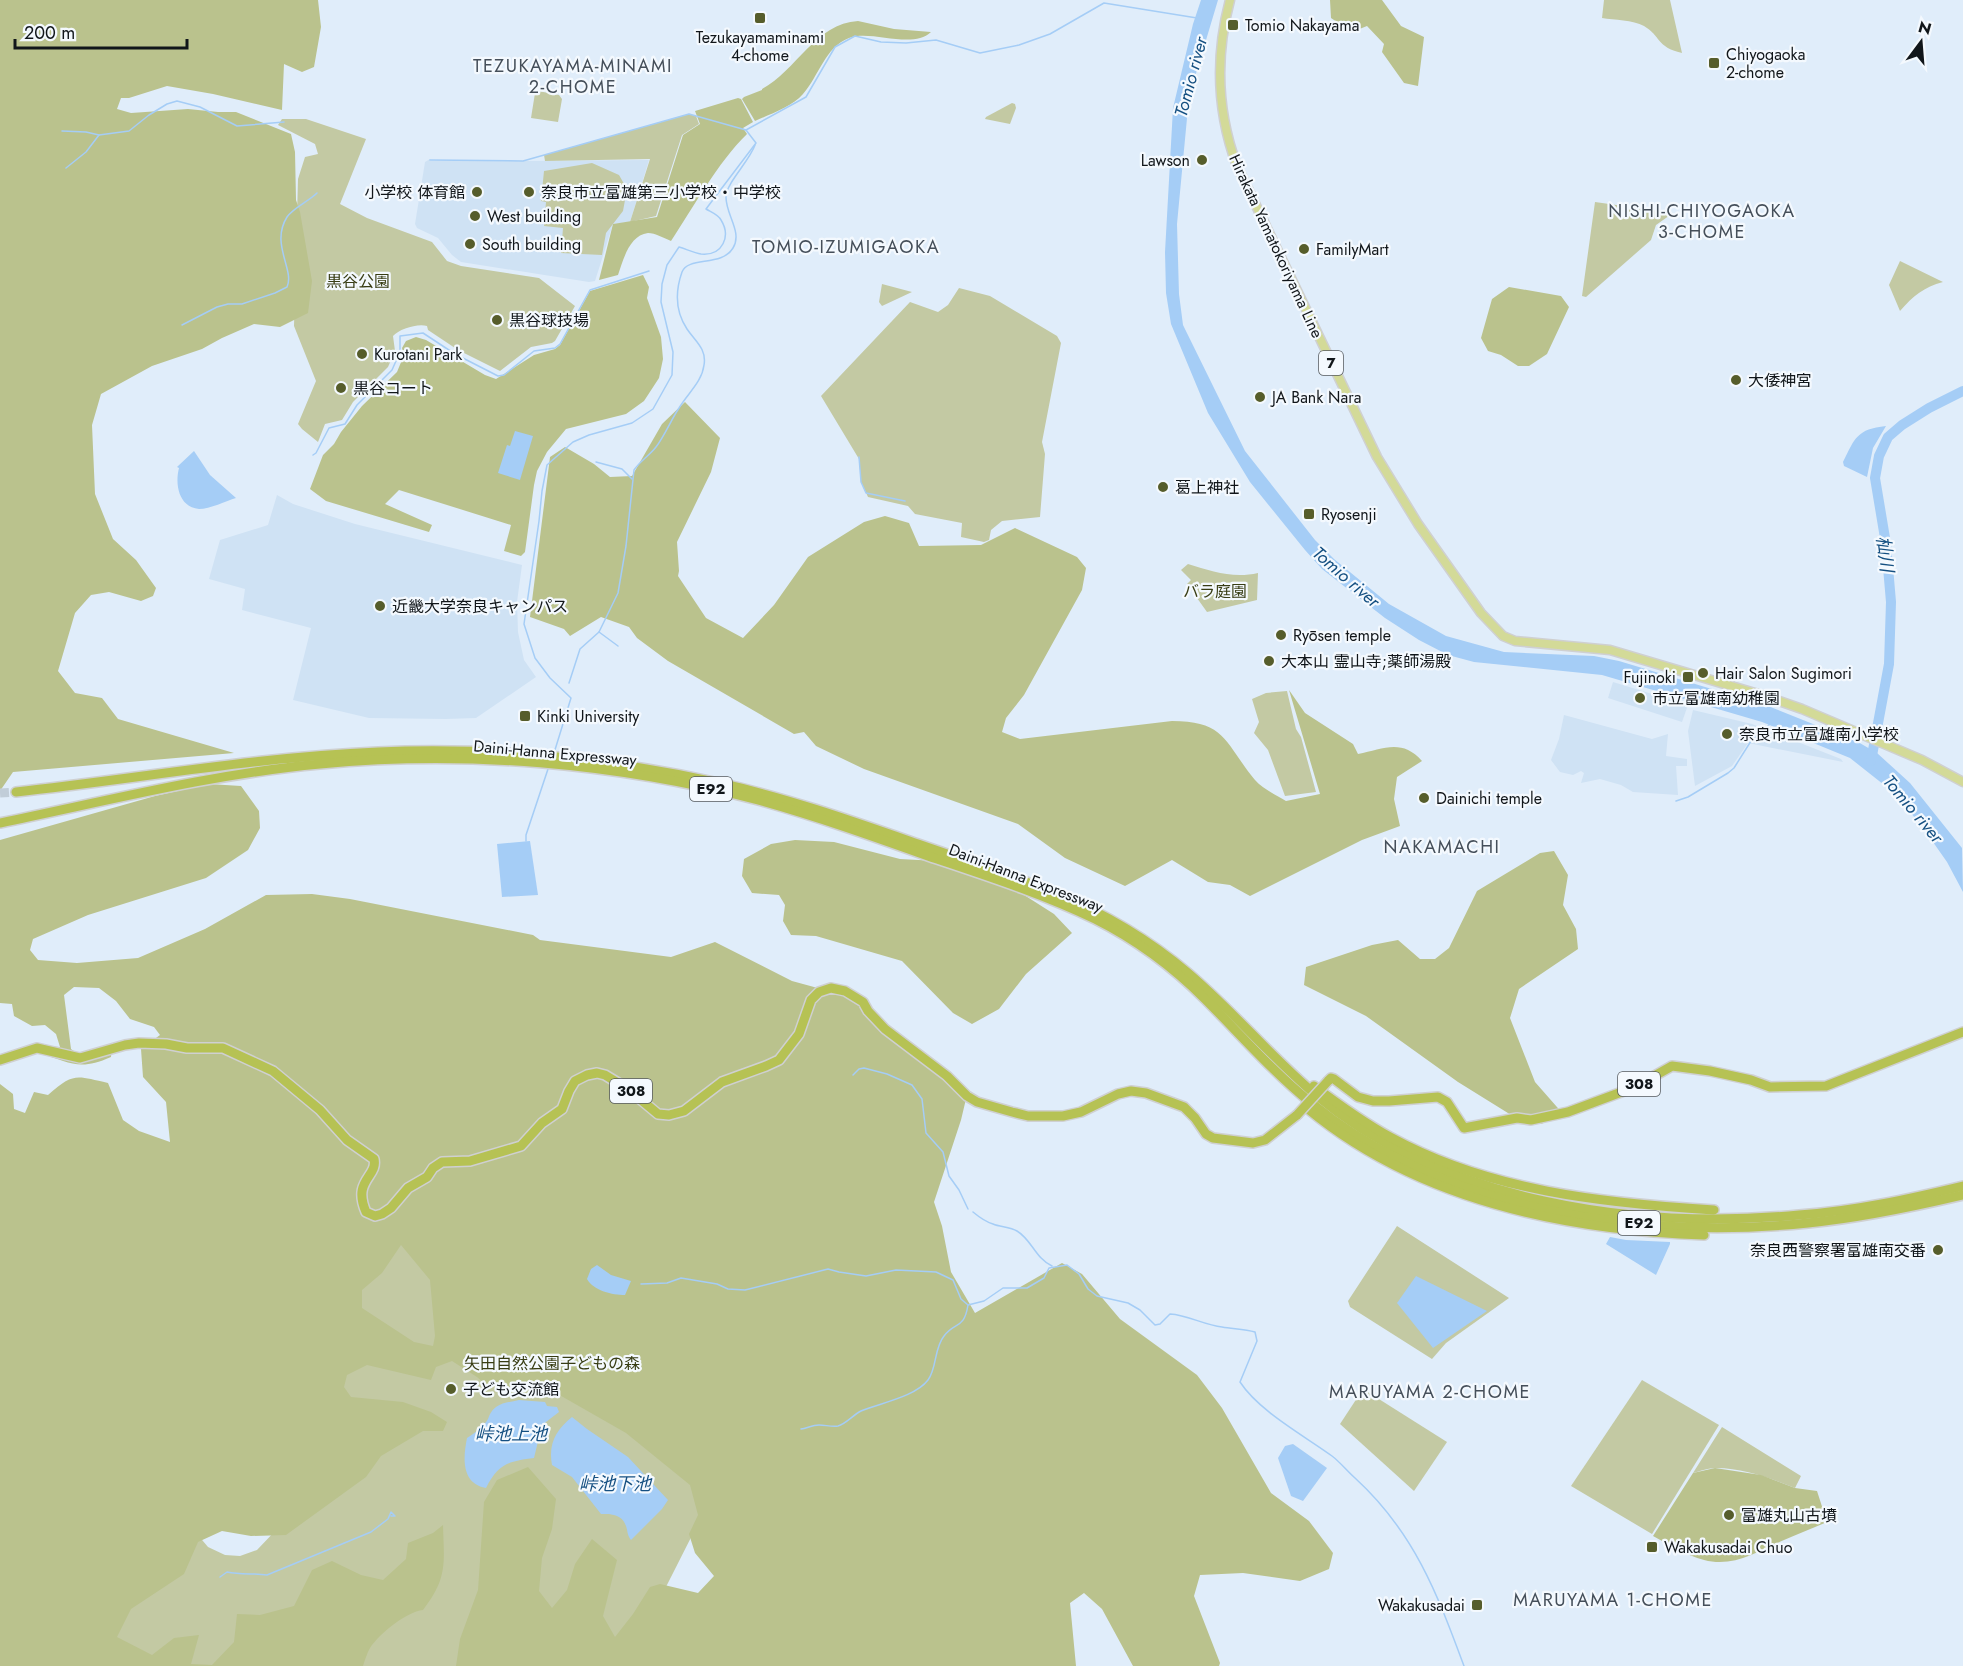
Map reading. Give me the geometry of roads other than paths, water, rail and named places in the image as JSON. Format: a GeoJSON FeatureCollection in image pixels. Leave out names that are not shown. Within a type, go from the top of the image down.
{"type":"FeatureCollection","features":[{"type":"Feature","properties":{"kind":"highway","name":"Daini-Hanna Expressway"},"geometry":{"type":"LineString","coordinates":[[16,792],[280,760],[378,752],[477,752],[531,755],[597,761],[677,774],[759,792],[846,818],[1079,903],[1127,929],[1191,975],[1251,1040]]}},
{"type":"Feature","properties":{"kind":"highway","name":"Daini-Hanna Expressway"},"geometry":{"type":"LineString","coordinates":[[0,823],[186,783],[324,763],[376,760],[488,760],[567,766],[676,782],[756,800],[843,826],[1075,910],[1123,935],[1165,964],[1298,1079],[1336,1117],[1395,1159],[1446,1181],[1538,1207],[1624,1221],[1706,1227],[1794,1224],[1894,1210],[1963,1195]]}},
{"type":"Feature","properties":{"kind":"highway","name":"308"},"geometry":{"type":"LineString","coordinates":[[0,1060],[37,1048],[80,1058],[139,1043],[166,1044],[187,1048],[216,1046],[230,1050],[273,1071],[320,1110],[347,1140],[374,1159],[374,1169],[363,1184],[362,1192],[366,1212],[375,1216],[382,1215],[392,1208],[408,1188],[427,1177],[433,1168],[442,1162],[470,1161],[521,1146],[542,1123],[562,1108],[572,1084],[587,1075],[605,1075],[628,1089],[658,1114],[669,1115],[684,1111],[722,1082],[779,1060],[799,1034],[811,1000],[819,992],[831,988],[845,991],[863,1002],[868,1011],[885,1029],[947,1076],[967,1096],[978,1102],[1028,1116],[1063,1116],[1081,1112],[1118,1094],[1131,1091],[1146,1093],[1184,1107],[1206,1134],[1213,1138],[1253,1143],[1265,1140],[1297,1115],[1330,1078],[1358,1097],[1373,1101],[1437,1097],[1447,1102],[1464,1128],[1517,1118],[1531,1120],[1568,1112],[1635,1087],[1672,1066],[1710,1071],[1750,1080],[1770,1088],[1826,1086],[1963,1032]]}},
{"type":"Feature","properties":{"kind":"highway"},"geometry":{"type":"LineString","coordinates":[[1251,1040],[1358,1118],[1435,1159],[1500,1180],[1567,1196],[1637,1205],[1713,1210]]}},
{"type":"Feature","properties":{"kind":"highway"},"geometry":{"type":"LineString","coordinates":[[1251,1040],[1301,1103],[1368,1152],[1418,1177],[1478,1198],[1561,1220],[1633,1231],[1704,1235]]}},
{"type":"Feature","properties":{"kind":"highway","name":"Daini-Hanna Expressway"},"geometry":{"type":"LineString","coordinates":[[1336,1117],[1399,1151],[1465,1179],[1556,1202],[1635,1214],[1707,1218],[1803,1215],[1883,1204],[1963,1186]]}},
{"type":"Feature","properties":{"kind":"main road","name":"Hirakata Yamatokoriyama Line"},"geometry":{"type":"LineString","coordinates":[[1230,0],[1224,21],[1219,67],[1223,117],[1227,139],[1237,166],[1377,457],[1423,532],[1481,613],[1503,636],[1515,641],[1593,648],[1620,653],[1765,696],[1802,709],[1935,766],[1963,782]]}},
{"type":"Feature","properties":{"kind":"water","name":"Tomio river"},"geometry":{"type":"Polygon","coordinates":[[[1201,0],[1218,0],[1189,97],[1177,224],[1179,294],[1183,325],[1245,451],[1315,540],[1334,559],[1389,604],[1446,636],[1504,652],[1594,656],[1619,661],[1768,706],[1858,742],[1877,753],[1910,783],[1962,848],[1963,892],[1947,862],[1921,825],[1893,792],[1850,758],[1762,722],[1602,675],[1474,662],[1448,655],[1385,618],[1322,569],[1305,550],[1250,482],[1208,413],[1171,324],[1166,293],[1165,252],[1173,108],[1201,0]]]}},
{"type":"Feature","properties":{"kind":"water"},"geometry":{"type":"Polygon","coordinates":[[[1886,426],[1873,448],[1867,477],[1844,466],[1843,462],[1858,436],[1876,427],[1886,426]]]}},
{"type":"Feature","properties":{"kind":"water"},"geometry":{"type":"Polygon","coordinates":[[[515,431],[533,436],[520,480],[498,473],[507,445],[510,446],[515,431]]]}},
{"type":"Feature","properties":{"kind":"water"},"geometry":{"type":"Polygon","coordinates":[[[194,451],[210,475],[236,498],[203,509],[186,504],[178,487],[179,468],[177,467],[194,451]]]}},
{"type":"Feature","properties":{"kind":"water"},"geometry":{"type":"Polygon","coordinates":[[[530,841],[538,895],[502,897],[497,844],[530,841]]]}},
{"type":"Feature","properties":{"kind":"water"},"geometry":{"type":"Polygon","coordinates":[[[1610,1237],[1670,1242],[1670,1244],[1656,1275],[1606,1244],[1610,1237]]]}},
{"type":"Feature","properties":{"kind":"water"},"geometry":{"type":"Polygon","coordinates":[[[597,1265],[611,1275],[631,1281],[625,1295],[604,1292],[590,1283],[587,1279],[591,1269],[597,1265]]]}},
{"type":"Feature","properties":{"kind":"water"},"geometry":{"type":"Polygon","coordinates":[[[1416,1276],[1487,1311],[1433,1348],[1397,1303],[1416,1276]]]}},
{"type":"Feature","properties":{"kind":"water","name":"峠池上池"},"geometry":{"type":"Polygon","coordinates":[[[519,1400],[545,1402],[547,1406],[557,1407],[559,1412],[542,1425],[534,1458],[511,1462],[495,1474],[486,1488],[478,1485],[472,1481],[466,1469],[467,1438],[484,1424],[496,1407],[519,1400]]]}},
{"type":"Feature","properties":{"kind":"water","name":"峠池下池"},"geometry":{"type":"Polygon","coordinates":[[[572,1417],[628,1457],[668,1500],[631,1540],[622,1519],[601,1514],[572,1477],[552,1465],[551,1450],[554,1438],[572,1417]]]}},
{"type":"Feature","properties":{"kind":"water"},"geometry":{"type":"Polygon","coordinates":[[[1293,1444],[1327,1468],[1303,1501],[1291,1496],[1278,1458],[1285,1446],[1293,1444]]]}},
{"type":"Feature","properties":{"kind":"waterway"},"geometry":{"type":"LineString","coordinates":[[554,753],[571,698],[550,678],[535,658],[524,624],[547,465],[573,442],[632,423],[653,409],[672,375],[673,352],[661,302],[662,284],[667,265],[679,247],[709,254],[715,252],[723,244],[724,226],[717,215],[706,209],[756,143],[746,130],[806,97],[835,47],[855,36],[881,42],[906,43],[936,40],[980,53],[1019,45],[1050,34],[1104,3],[1197,18]]}},
{"type":"Feature","properties":{"kind":"waterway"},"geometry":{"type":"LineString","coordinates":[[66,168],[86,152],[99,135],[129,131],[149,115],[177,101],[200,107],[237,126],[284,122]]}},
{"type":"Feature","properties":{"kind":"waterway"},"geometry":{"type":"LineString","coordinates":[[430,160],[523,161],[689,114],[746,130]]}},
{"type":"Feature","properties":{"kind":"waterway"},"geometry":{"type":"LineString","coordinates":[[62,131],[99,135]]}},
{"type":"Feature","properties":{"kind":"waterway"},"geometry":{"type":"LineString","coordinates":[[569,683],[580,649],[599,632],[618,593],[626,546],[634,470],[659,442],[703,371],[704,354],[683,322],[678,308],[677,294],[682,272],[691,264],[721,258],[733,248],[736,236],[726,203],[727,191],[755,145]]}},
{"type":"Feature","properties":{"kind":"waterway"},"geometry":{"type":"LineString","coordinates":[[182,325],[217,307],[242,304],[287,287],[289,280],[282,247],[282,227],[290,214],[317,193]]}},
{"type":"Feature","properties":{"kind":"waterway"},"geometry":{"type":"LineString","coordinates":[[313,455],[329,428],[345,424],[357,405],[392,370],[400,352],[400,336],[423,333],[455,354],[498,376],[504,375],[534,351],[555,348],[560,344],[590,290],[649,271]]}},
{"type":"Feature","properties":{"kind":"waterway","name":"杣川"},"geometry":{"type":"LineString","coordinates":[[1871,761],[1889,664],[1891,602],[1886,544],[1875,478],[1879,456],[1888,437],[1902,425],[1963,391]]}},
{"type":"Feature","properties":{"kind":"waterway"},"geometry":{"type":"LineString","coordinates":[[859,457],[861,482],[866,493],[905,501]]}},
{"type":"Feature","properties":{"kind":"waterway"},"geometry":{"type":"LineString","coordinates":[[596,462],[622,469],[632,479]]}},
{"type":"Feature","properties":{"kind":"waterway"},"geometry":{"type":"LineString","coordinates":[[599,632],[618,646]]}},
{"type":"Feature","properties":{"kind":"waterway"},"geometry":{"type":"LineString","coordinates":[[1676,801],[1688,797],[1728,773],[1734,768],[1751,741],[1770,724]]}},
{"type":"Feature","properties":{"kind":"waterway"},"geometry":{"type":"LineString","coordinates":[[526,841],[548,769]]}},
{"type":"Feature","properties":{"kind":"waterway"},"geometry":{"type":"LineString","coordinates":[[853,1075],[859,1069],[864,1068],[887,1074],[912,1085],[922,1099],[926,1133],[943,1152],[949,1176],[968,1209]]}},
{"type":"Feature","properties":{"kind":"waterway"},"geometry":{"type":"LineString","coordinates":[[973,1212],[990,1223],[1017,1231],[1041,1258],[1052,1266]]}},
{"type":"Feature","properties":{"kind":"waterway"},"geometry":{"type":"LineString","coordinates":[[641,1284],[667,1283],[681,1278],[717,1284],[728,1289],[745,1290],[828,1269],[866,1276],[896,1270],[936,1272],[953,1280],[961,1299],[968,1305],[984,1301],[1003,1288],[1027,1288],[1044,1278],[1049,1268],[1067,1265],[1079,1274],[1088,1289],[1097,1296],[1128,1303],[1140,1310],[1155,1325],[1160,1324],[1170,1314],[1215,1326],[1255,1332],[1257,1341],[1240,1382],[1248,1393],[1270,1413],[1335,1458],[1376,1499],[1393,1520],[1422,1565],[1444,1613],[1464,1666]]}},
{"type":"Feature","properties":{"kind":"waterway"},"geometry":{"type":"LineString","coordinates":[[801,1429],[817,1425],[838,1426],[861,1411],[906,1395],[922,1386],[931,1375],[941,1341],[948,1331],[962,1322],[968,1305]]}},
{"type":"Feature","properties":{"kind":"waterway"},"geometry":{"type":"LineString","coordinates":[[220,1577],[227,1572],[267,1575],[371,1532],[388,1519],[391,1512],[395,1516],[391,1516]]}},
{"type":"Feature","properties":{"kind":"tunnel"},"geometry":{"type":"LineString","coordinates":[[0,793],[16,792]]}},
{"type":"Feature","properties":{"kind":"place","name":"Tezukayamaminami 4-chome"},"geometry":{"type":"Point","coordinates":[760,18]}},
{"type":"Feature","properties":{"kind":"place","name":"Tomio Nakayama"},"geometry":{"type":"Point","coordinates":[1233,25]}},
{"type":"Feature","properties":{"kind":"place","name":"Chiyogaoka 2-chome"},"geometry":{"type":"Point","coordinates":[1714,63]}},
{"type":"Feature","properties":{"kind":"place","name":"Lawson"},"geometry":{"type":"Point","coordinates":[1202,160]}},
{"type":"Feature","properties":{"kind":"place","name":"小学校 体育館"},"geometry":{"type":"Point","coordinates":[477,192]}},
{"type":"Feature","properties":{"kind":"place","name":"奈良市立富雄第三小学校・中学校"},"geometry":{"type":"Point","coordinates":[529,192]}},
{"type":"Feature","properties":{"kind":"place","name":"West building"},"geometry":{"type":"Point","coordinates":[475,216]}},
{"type":"Feature","properties":{"kind":"place","name":"South building"},"geometry":{"type":"Point","coordinates":[470,244]}},
{"type":"Feature","properties":{"kind":"place","name":"FamilyMart"},"geometry":{"type":"Point","coordinates":[1304,249]}},
{"type":"Feature","properties":{"kind":"place","name":"黒谷球技場"},"geometry":{"type":"Point","coordinates":[497,320]}},
{"type":"Feature","properties":{"kind":"place","name":"Kurotani Park"},"geometry":{"type":"Point","coordinates":[362,354]}},
{"type":"Feature","properties":{"kind":"place","name":"大倭神宮"},"geometry":{"type":"Point","coordinates":[1736,380]}},
{"type":"Feature","properties":{"kind":"place","name":"黒谷コート"},"geometry":{"type":"Point","coordinates":[341,388]}},
{"type":"Feature","properties":{"kind":"place","name":"JA Bank Nara"},"geometry":{"type":"Point","coordinates":[1260,397]}},
{"type":"Feature","properties":{"kind":"place","name":"葛上神社"},"geometry":{"type":"Point","coordinates":[1163,487]}},
{"type":"Feature","properties":{"kind":"place","name":"Ryosenji"},"geometry":{"type":"Point","coordinates":[1309,514]}},
{"type":"Feature","properties":{"kind":"place","name":"近畿大学奈良キャンパス"},"geometry":{"type":"Point","coordinates":[380,606]}},
{"type":"Feature","properties":{"kind":"place","name":"Ryōsen temple"},"geometry":{"type":"Point","coordinates":[1281,635]}},
{"type":"Feature","properties":{"kind":"place","name":"大本山 霊山寺;薬師湯殿"},"geometry":{"type":"Point","coordinates":[1269,661]}},
{"type":"Feature","properties":{"kind":"place","name":"Hair Salon Sugimori"},"geometry":{"type":"Point","coordinates":[1703,673]}},
{"type":"Feature","properties":{"kind":"place","name":"Fujinoki"},"geometry":{"type":"Point","coordinates":[1688,677]}},
{"type":"Feature","properties":{"kind":"place","name":"市立富雄南幼稚園"},"geometry":{"type":"Point","coordinates":[1640,698]}},
{"type":"Feature","properties":{"kind":"place","name":"Kinki University"},"geometry":{"type":"Point","coordinates":[525,716]}},
{"type":"Feature","properties":{"kind":"place","name":"奈良市立富雄南小学校"},"geometry":{"type":"Point","coordinates":[1727,734]}},
{"type":"Feature","properties":{"kind":"place","name":"Dainichi temple"},"geometry":{"type":"Point","coordinates":[1424,798]}},
{"type":"Feature","properties":{"kind":"place","name":"奈良西警察署富雄南交番"},"geometry":{"type":"Point","coordinates":[1938,1250]}},
{"type":"Feature","properties":{"kind":"place","name":"子ども交流館"},"geometry":{"type":"Point","coordinates":[451,1389]}},
{"type":"Feature","properties":{"kind":"place","name":"富雄丸山古墳"},"geometry":{"type":"Point","coordinates":[1729,1515]}},
{"type":"Feature","properties":{"kind":"place","name":"Wakakusadai Chuo"},"geometry":{"type":"Point","coordinates":[1652,1547]}},
{"type":"Feature","properties":{"kind":"place","name":"Wakakusadai"},"geometry":{"type":"Point","coordinates":[1477,1605]}},
{"type":"Feature","properties":{"kind":"district","name":"TEZUKAYAMA-MINAMI 2-CHOME"},"geometry":{"type":"Point","coordinates":[573,76]}},
{"type":"Feature","properties":{"kind":"district","name":"NISHI-CHIYOGAOKA 3-CHOME"},"geometry":{"type":"Point","coordinates":[1702,221]}},
{"type":"Feature","properties":{"kind":"district","name":"TOMIO-IZUMIGAOKA"},"geometry":{"type":"Point","coordinates":[846,247]}},
{"type":"Feature","properties":{"kind":"district","name":"NAKAMACHI"},"geometry":{"type":"Point","coordinates":[1442,847]}},
{"type":"Feature","properties":{"kind":"district","name":"MARUYAMA 2-CHOME"},"geometry":{"type":"Point","coordinates":[1430,1392]}},
{"type":"Feature","properties":{"kind":"district","name":"MARUYAMA 1-CHOME"},"geometry":{"type":"Point","coordinates":[1613,1600]}},
{"type":"Feature","properties":{"kind":"park label","name":"黒谷公園"},"geometry":{"type":"Point","coordinates":[358,281]}},
{"type":"Feature","properties":{"kind":"park label","name":"バラ庭園"},"geometry":{"type":"Point","coordinates":[1215,591]}},
{"type":"Feature","properties":{"kind":"park label","name":"矢田自然公園子どもの森"},"geometry":{"type":"Point","coordinates":[552,1363]}}]}
